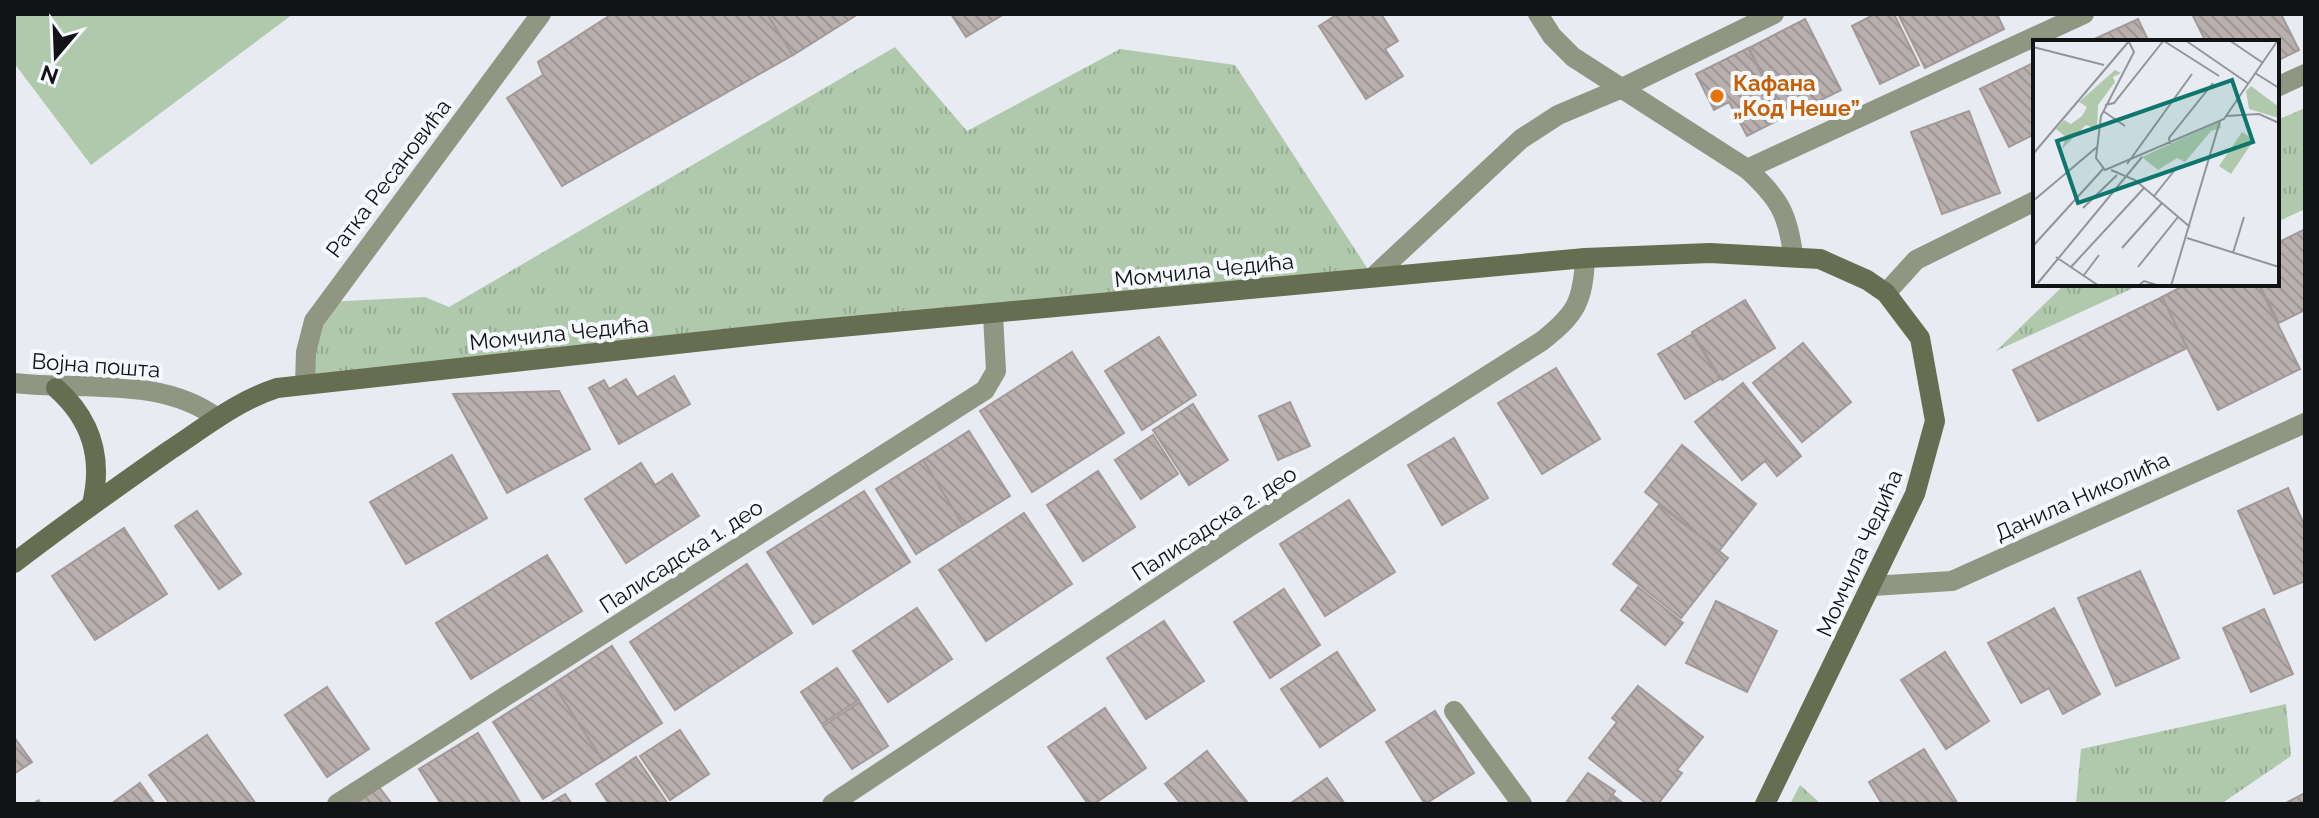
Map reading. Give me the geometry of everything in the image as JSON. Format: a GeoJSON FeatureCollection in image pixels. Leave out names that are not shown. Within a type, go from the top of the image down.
{"type":"FeatureCollection","features":[{"type":"Feature","properties":{"kind":"street","name":"Ратка Ресановића"},"geometry":{"type":"LineString","coordinates":[[305,384],[306,352],[314,321],[349,269],[541,14]]}},
{"type":"Feature","properties":{"kind":"street"},"geometry":{"type":"LineString","coordinates":[[1538,14],[1552,36],[1573,57],[1747,169],[1780,205],[1789,223],[1793,255]]}},
{"type":"Feature","properties":{"kind":"street"},"geometry":{"type":"LineString","coordinates":[[1373,277],[1521,139],[1558,115],[1622,88],[1774,14]]}},
{"type":"Feature","properties":{"kind":"street"},"geometry":{"type":"LineString","coordinates":[[1747,169],[2084,14]]}},
{"type":"Feature","properties":{"kind":"street"},"geometry":{"type":"LineString","coordinates":[[2279,86],[2305,74]]}},
{"type":"Feature","properties":{"kind":"street"},"geometry":{"type":"LineString","coordinates":[[1886,293],[1916,260],[2033,202]]}},
{"type":"Feature","properties":{"kind":"street","name":"Момчила Чедића"},"geometry":{"type":"LineString","coordinates":[[14,563],[92,504],[217,418],[260,394],[305,384],[787,332],[1585,258],[1710,253],[1793,255],[1820,259],[1844,268],[1886,293],[1920,338],[1935,421],[1915,494],[1765,804]]}},
{"type":"Feature","properties":{"kind":"street","name":"Палисадска 2. део"},"geometry":{"type":"LineString","coordinates":[[832,804],[1249,527],[1542,341],[1577,306],[1583,289],[1585,258]]}},
{"type":"Feature","properties":{"kind":"street","name":"Палисадска 1. део"},"geometry":{"type":"LineString","coordinates":[[337,804],[985,390],[996,371],[993,315]]}},
{"type":"Feature","properties":{"kind":"street","name":"Војна пошта"},"geometry":{"type":"LineString","coordinates":[[14,383],[177,395],[197,403],[217,418]]}},
{"type":"Feature","properties":{"kind":"street"},"geometry":{"type":"LineString","coordinates":[[56,388],[79,411],[93,440],[97,483],[92,504]]}},
{"type":"Feature","properties":{"kind":"street","name":"Данила Николића"},"geometry":{"type":"LineString","coordinates":[[1872,586],[1952,581],[2305,423]]}},
{"type":"Feature","properties":{"kind":"street"},"geometry":{"type":"LineString","coordinates":[[1454,711],[1522,804]]}},
{"type":"Feature","properties":{"kind":"green space"},"geometry":{"type":"Polygon","coordinates":[[[14,14],[293,14],[91,165],[14,63],[14,14]]]}},
{"type":"Feature","properties":{"kind":"green space"},"geometry":{"type":"Polygon","coordinates":[[[895,47],[967,131],[1120,49],[1235,65],[1373,277],[305,384],[326,302],[425,297],[449,307],[895,47]]]}},
{"type":"Feature","properties":{"kind":"green space"},"geometry":{"type":"Polygon","coordinates":[[[2305,108],[2305,209],[2279,221],[2279,119],[2305,108]]]}},
{"type":"Feature","properties":{"kind":"green space"},"geometry":{"type":"Polygon","coordinates":[[[2063,286],[2138,286],[1996,351],[2063,286]]]}},
{"type":"Feature","properties":{"kind":"green space"},"geometry":{"type":"Polygon","coordinates":[[[2286,704],[2291,756],[2221,804],[2076,804],[2081,749],[2286,704]]]}},
{"type":"Feature","properties":{"kind":"green space"},"geometry":{"type":"Polygon","coordinates":[[[1800,785],[1821,804],[1790,804],[1800,785]]]}},
{"type":"Feature","properties":{"kind":"building"},"geometry":{"type":"Polygon","coordinates":[[[612,14],[767,14],[793,55],[562,186],[507,98],[543,75],[538,62],[612,14]]]}},
{"type":"Feature","properties":{"kind":"building"},"geometry":{"type":"Polygon","coordinates":[[[767,14],[858,14],[793,55],[767,14]]]}},
{"type":"Feature","properties":{"kind":"building"},"geometry":{"type":"Polygon","coordinates":[[[951,14],[1004,14],[966,37],[951,14]]]}},
{"type":"Feature","properties":{"kind":"building"},"geometry":{"type":"Polygon","coordinates":[[[1338,14],[1381,14],[1398,41],[1385,49],[1403,76],[1366,99],[1319,26],[1338,14]]]}},
{"type":"Feature","properties":{"kind":"building"},"geometry":{"type":"Polygon","coordinates":[[[1875,14],[1894,14],[1919,65],[1880,84],[1852,26],[1875,14]]]}},
{"type":"Feature","properties":{"kind":"building"},"geometry":{"type":"Polygon","coordinates":[[[1898,14],[1997,14],[2004,29],[1925,68],[1898,14]]]}},
{"type":"Feature","properties":{"kind":"building"},"geometry":{"type":"Polygon","coordinates":[[[2192,14],[2281,14],[2299,50],[2279,60],[2279,40],[2205,40],[2192,14]]]}},
{"type":"Feature","properties":{"kind":"building"},"geometry":{"type":"Polygon","coordinates":[[[1805,19],[1841,90],[1785,118],[1749,48],[1805,19]]]}},
{"type":"Feature","properties":{"kind":"building"},"geometry":{"type":"Polygon","coordinates":[[[2138,19],[2148,40],[2092,40],[2138,19]]]}},
{"type":"Feature","properties":{"kind":"building"},"geometry":{"type":"Polygon","coordinates":[[[1748,48],[1784,117],[1747,136],[1729,102],[1714,110],[1696,74],[1748,48]]]}},
{"type":"Feature","properties":{"kind":"building"},"geometry":{"type":"Polygon","coordinates":[[[2033,63],[2033,135],[2009,147],[1980,89],[2033,63]]]}},
{"type":"Feature","properties":{"kind":"building"},"geometry":{"type":"Polygon","coordinates":[[[1969,111],[2000,193],[1942,214],[1911,132],[1969,111]]]}},
{"type":"Feature","properties":{"kind":"building"},"geometry":{"type":"Polygon","coordinates":[[[2305,229],[2305,310],[2279,323],[2260,286],[2279,286],[2279,242],[2305,229]]]}},
{"type":"Feature","properties":{"kind":"building"},"geometry":{"type":"Polygon","coordinates":[[[2183,286],[2259,286],[2300,369],[2218,410],[2162,297],[2183,286]]]}},
{"type":"Feature","properties":{"kind":"building"},"geometry":{"type":"Polygon","coordinates":[[[2162,297],[2187,348],[2038,421],[2013,370],[2162,297]]]}},
{"type":"Feature","properties":{"kind":"building"},"geometry":{"type":"Polygon","coordinates":[[[1745,300],[1775,348],[1722,380],[1692,332],[1745,300]]]}},
{"type":"Feature","properties":{"kind":"building"},"geometry":{"type":"Polygon","coordinates":[[[1692,334],[1720,379],[1685,399],[1658,354],[1692,334]]]}},
{"type":"Feature","properties":{"kind":"building"},"geometry":{"type":"Polygon","coordinates":[[[1159,337],[1196,395],[1142,430],[1105,371],[1159,337]]]}},
{"type":"Feature","properties":{"kind":"building"},"geometry":{"type":"Polygon","coordinates":[[[1803,343],[1851,402],[1802,442],[1753,383],[1803,343]]]}},
{"type":"Feature","properties":{"kind":"building"},"geometry":{"type":"Polygon","coordinates":[[[1072,352],[1124,433],[1032,492],[980,411],[1072,352]]]}},
{"type":"Feature","properties":{"kind":"building"},"geometry":{"type":"Polygon","coordinates":[[[1556,368],[1600,439],[1542,474],[1498,403],[1556,368]]]}},
{"type":"Feature","properties":{"kind":"building"},"geometry":{"type":"Polygon","coordinates":[[[674,376],[690,404],[619,444],[589,388],[604,380],[609,389],[626,379],[637,397],[674,376]]]}},
{"type":"Feature","properties":{"kind":"building"},"geometry":{"type":"Polygon","coordinates":[[[1743,383],[1801,456],[1777,476],[1765,461],[1742,480],[1695,422],[1743,383]]]}},
{"type":"Feature","properties":{"kind":"building"},"geometry":{"type":"Polygon","coordinates":[[[559,391],[590,449],[507,493],[453,394],[559,391]]]}},
{"type":"Feature","properties":{"kind":"building"},"geometry":{"type":"Polygon","coordinates":[[[1290,402],[1310,446],[1278,460],[1259,416],[1290,402]]]}},
{"type":"Feature","properties":{"kind":"building"},"geometry":{"type":"Polygon","coordinates":[[[1193,404],[1228,460],[1189,485],[1153,430],[1193,404]]]}},
{"type":"Feature","properties":{"kind":"building"},"geometry":{"type":"Polygon","coordinates":[[[969,431],[1010,496],[963,525],[923,460],[969,431]]]}},
{"type":"Feature","properties":{"kind":"building"},"geometry":{"type":"Polygon","coordinates":[[[1153,435],[1178,474],[1141,499],[1115,460],[1153,435]]]}},
{"type":"Feature","properties":{"kind":"building"},"geometry":{"type":"Polygon","coordinates":[[[1454,438],[1488,498],[1442,525],[1408,465],[1454,438]]]}},
{"type":"Feature","properties":{"kind":"building"},"geometry":{"type":"Polygon","coordinates":[[[1682,445],[1756,504],[1719,551],[1645,492],[1682,445]]]}},
{"type":"Feature","properties":{"kind":"building"},"geometry":{"type":"Polygon","coordinates":[[[452,455],[487,518],[406,564],[370,502],[452,455]]]}},
{"type":"Feature","properties":{"kind":"building"},"geometry":{"type":"Polygon","coordinates":[[[923,460],[963,525],[916,554],[876,489],[923,460]]]}},
{"type":"Feature","properties":{"kind":"building"},"geometry":{"type":"Polygon","coordinates":[[[641,463],[655,485],[672,474],[699,516],[626,563],[585,499],[641,463]]]}},
{"type":"Feature","properties":{"kind":"building"},"geometry":{"type":"Polygon","coordinates":[[[1098,471],[1135,527],[1083,561],[1047,505],[1098,471]]]}},
{"type":"Feature","properties":{"kind":"building"},"geometry":{"type":"Polygon","coordinates":[[[2288,488],[2305,527],[2305,581],[2274,594],[2238,511],[2288,488]]]}},
{"type":"Feature","properties":{"kind":"building"},"geometry":{"type":"Polygon","coordinates":[[[864,491],[910,562],[813,624],[767,552],[864,491]]]}},
{"type":"Feature","properties":{"kind":"building"},"geometry":{"type":"Polygon","coordinates":[[[1349,500],[1395,572],[1325,616],[1280,544],[1349,500]]]}},
{"type":"Feature","properties":{"kind":"building"},"geometry":{"type":"Polygon","coordinates":[[[1659,505],[1728,558],[1681,618],[1613,564],[1659,505]]]}},
{"type":"Feature","properties":{"kind":"building"},"geometry":{"type":"Polygon","coordinates":[[[197,511],[241,574],[219,589],[175,526],[197,511]]]}},
{"type":"Feature","properties":{"kind":"building"},"geometry":{"type":"Polygon","coordinates":[[[1024,513],[1072,584],[986,641],[939,570],[1024,513]]]}},
{"type":"Feature","properties":{"kind":"building"},"geometry":{"type":"Polygon","coordinates":[[[124,528],[167,594],[95,640],[52,576],[124,528]]]}},
{"type":"Feature","properties":{"kind":"building"},"geometry":{"type":"Polygon","coordinates":[[[547,555],[582,611],[471,679],[436,623],[547,555]]]}},
{"type":"Feature","properties":{"kind":"building"},"geometry":{"type":"Polygon","coordinates":[[[747,564],[792,633],[675,710],[630,642],[747,564]]]}},
{"type":"Feature","properties":{"kind":"building"},"geometry":{"type":"Polygon","coordinates":[[[2140,571],[2179,658],[2116,686],[2078,598],[2140,571]]]}},
{"type":"Feature","properties":{"kind":"building"},"geometry":{"type":"Polygon","coordinates":[[[1638,587],[1683,623],[1665,645],[1621,610],[1638,587]]]}},
{"type":"Feature","properties":{"kind":"building"},"geometry":{"type":"Polygon","coordinates":[[[1284,589],[1320,645],[1270,678],[1234,622],[1284,589]]]}},
{"type":"Feature","properties":{"kind":"building"},"geometry":{"type":"Polygon","coordinates":[[[1716,601],[1777,631],[1747,692],[1686,663],[1716,601]]]}},
{"type":"Feature","properties":{"kind":"building"},"geometry":{"type":"Polygon","coordinates":[[[917,608],[952,659],[888,702],[853,651],[917,608]]]}},
{"type":"Feature","properties":{"kind":"building"},"geometry":{"type":"Polygon","coordinates":[[[2054,608],[2100,694],[2063,714],[2049,688],[2021,703],[1988,643],[2054,608]]]}},
{"type":"Feature","properties":{"kind":"building"},"geometry":{"type":"Polygon","coordinates":[[[2264,609],[2293,674],[2251,692],[2223,628],[2264,609]]]}},
{"type":"Feature","properties":{"kind":"building"},"geometry":{"type":"Polygon","coordinates":[[[1164,621],[1204,681],[1146,719],[1107,658],[1164,621]]]}},
{"type":"Feature","properties":{"kind":"building"},"geometry":{"type":"Polygon","coordinates":[[[612,646],[662,723],[603,761],[553,684],[612,646]]]}},
{"type":"Feature","properties":{"kind":"building"},"geometry":{"type":"Polygon","coordinates":[[[1337,652],[1375,710],[1320,747],[1281,689],[1337,652]]]}},
{"type":"Feature","properties":{"kind":"building"},"geometry":{"type":"Polygon","coordinates":[[[1945,652],[1989,721],[1946,749],[1901,680],[1945,652]]]}},
{"type":"Feature","properties":{"kind":"building"},"geometry":{"type":"Polygon","coordinates":[[[837,668],[859,700],[822,724],[801,692],[837,668]]]}},
{"type":"Feature","properties":{"kind":"building"},"geometry":{"type":"Polygon","coordinates":[[[553,684],[603,761],[543,799],[493,722],[553,684]]]}},
{"type":"Feature","properties":{"kind":"building"},"geometry":{"type":"Polygon","coordinates":[[[1638,686],[1703,737],[1677,770],[1682,773],[1658,804],[1647,804],[1589,758],[1617,722],[1612,718],[1638,686]]]}},
{"type":"Feature","properties":{"kind":"building"},"geometry":{"type":"Polygon","coordinates":[[[327,687],[369,749],[327,777],[285,715],[327,687]]]}},
{"type":"Feature","properties":{"kind":"building"},"geometry":{"type":"Polygon","coordinates":[[[860,702],[888,746],[852,769],[823,726],[860,702]]]}},
{"type":"Feature","properties":{"kind":"building"},"geometry":{"type":"Polygon","coordinates":[[[1105,708],[1146,768],[1094,804],[1088,804],[1048,747],[1105,708]]]}},
{"type":"Feature","properties":{"kind":"building"},"geometry":{"type":"Polygon","coordinates":[[[1435,711],[1474,773],[1425,804],[1386,742],[1435,711]]]}},
{"type":"Feature","properties":{"kind":"building"},"geometry":{"type":"Polygon","coordinates":[[[680,730],[709,774],[670,800],[640,756],[680,730]]]}},
{"type":"Feature","properties":{"kind":"building"},"geometry":{"type":"Polygon","coordinates":[[[478,733],[521,804],[441,804],[419,769],[478,733]]]}},
{"type":"Feature","properties":{"kind":"building"},"geometry":{"type":"Polygon","coordinates":[[[207,735],[256,804],[170,804],[149,775],[207,735]]]}},
{"type":"Feature","properties":{"kind":"building"},"geometry":{"type":"Polygon","coordinates":[[[14,737],[32,762],[14,774],[14,737]]]}},
{"type":"Feature","properties":{"kind":"building"},"geometry":{"type":"Polygon","coordinates":[[[1924,749],[1958,804],[1882,804],[1869,782],[1924,749]]]}},
{"type":"Feature","properties":{"kind":"building"},"geometry":{"type":"Polygon","coordinates":[[[1207,751],[1247,804],[1181,804],[1165,784],[1207,751]]]}},
{"type":"Feature","properties":{"kind":"building"},"geometry":{"type":"Polygon","coordinates":[[[636,757],[668,804],[609,804],[596,784],[636,757]]]}},
{"type":"Feature","properties":{"kind":"building"},"geometry":{"type":"Polygon","coordinates":[[[1588,773],[1615,791],[1606,804],[1565,804],[1588,773]]]}},
{"type":"Feature","properties":{"kind":"building"},"geometry":{"type":"Polygon","coordinates":[[[1327,778],[1345,804],[1291,803],[1327,778]]]}},
{"type":"Feature","properties":{"kind":"building"},"geometry":{"type":"Polygon","coordinates":[[[140,783],[155,804],[111,804],[140,783]]]}},
{"type":"Feature","properties":{"kind":"building"},"geometry":{"type":"Polygon","coordinates":[[[379,787],[392,804],[355,804],[379,787]]]}},
{"type":"Feature","properties":{"kind":"building"},"geometry":{"type":"Polygon","coordinates":[[[2305,793],[2305,804],[2284,804],[2305,793]]]}},
{"type":"Feature","properties":{"kind":"building"},"geometry":{"type":"Polygon","coordinates":[[[565,794],[572,804],[549,804],[565,794]]]}},
{"type":"Feature","properties":{"kind":"building"},"geometry":{"type":"Polygon","coordinates":[[[1614,796],[1624,804],[1608,804],[1614,796]]]}},
{"type":"Feature","properties":{"kind":"place","name":"Кафана „Код Неше”"},"geometry":{"type":"Point","coordinates":[1717,96]}}]}
